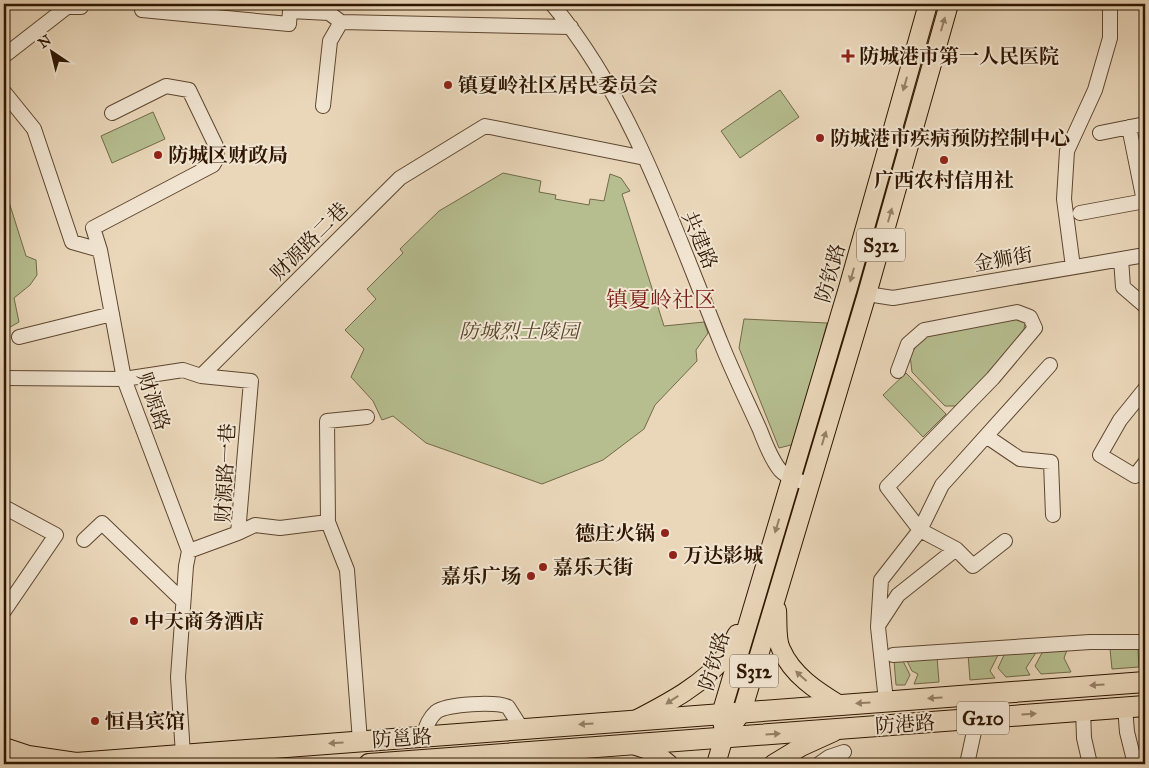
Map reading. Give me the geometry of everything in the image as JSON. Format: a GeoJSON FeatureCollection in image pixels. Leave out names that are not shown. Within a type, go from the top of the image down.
{"type":"FeatureCollection","features":[{"type":"Feature","properties":{"kind":"highway","name":"防港路"},"geometry":{"type":"LineString","coordinates":[[742,712],[1145,682]]}},
{"type":"Feature","properties":{"kind":"highway","name":"防港路"},"geometry":{"type":"LineString","coordinates":[[724,737],[1145,706]]}},
{"type":"Feature","properties":{"kind":"highway","name":"防邕路"},"geometry":{"type":"LineString","coordinates":[[4,749],[28,756],[76,763],[742,712]]}},
{"type":"Feature","properties":{"kind":"highway","name":"防邕路"},"geometry":{"type":"LineString","coordinates":[[369,764],[421,762],[724,737]]}},
{"type":"Feature","properties":{"kind":"highway"},"geometry":{"type":"LineString","coordinates":[[4,749],[13,764]]}},
{"type":"Feature","properties":{"kind":"main road","name":"防钦路"},"geometry":{"type":"LineString","coordinates":[[724,737],[721,714],[848,288],[928,4]]}},
{"type":"Feature","properties":{"kind":"main road","name":"防钦路"},"geometry":{"type":"LineString","coordinates":[[724,737],[742,712],[867,294],[949,4]]}},
{"type":"Feature","properties":{"kind":"main road"},"geometry":{"type":"LineString","coordinates":[[634,720],[669,702],[696,683],[726,655],[756,596]]}},
{"type":"Feature","properties":{"kind":"main road"},"geometry":{"type":"LineString","coordinates":[[776,599],[780,648],[794,670],[817,691],[840,705]]}},
{"type":"Feature","properties":{"kind":"main road"},"geometry":{"type":"LineString","coordinates":[[773,764],[801,747],[841,729]]}},
{"type":"Feature","properties":{"kind":"main road","name":"S312"},"geometry":{"type":"LineString","coordinates":[[716,764],[724,737]]}},
{"type":"Feature","properties":{"kind":"main road"},"geometry":{"type":"LineString","coordinates":[[632,744],[654,752],[669,764]]}},
{"type":"Feature","properties":{"kind":"street"},"geometry":{"type":"LineString","coordinates":[[143,4],[142,10],[289,24],[290,11],[329,9],[342,22],[571,27]]}},
{"type":"Feature","properties":{"kind":"street","name":"共建路"},"geometry":{"type":"LineString","coordinates":[[552,4],[571,27],[600,70],[644,158],[732,369],[770,454],[780,470],[791,479]]}},
{"type":"Feature","properties":{"kind":"street"},"geometry":{"type":"LineString","coordinates":[[1073,267],[1064,199],[1067,151],[1094,90],[1110,38],[1110,4]]}},
{"type":"Feature","properties":{"kind":"street"},"geometry":{"type":"LineString","coordinates":[[4,56],[67,8],[81,7]]}},
{"type":"Feature","properties":{"kind":"street"},"geometry":{"type":"LineString","coordinates":[[323,106],[330,42],[342,22]]}},
{"type":"Feature","properties":{"kind":"street","name":"财源路"},"geometry":{"type":"LineString","coordinates":[[112,113],[166,86],[189,90],[216,146],[217,158],[213,164],[93,228],[100,250],[124,379],[189,551],[183,601],[178,677],[183,754]]}},
{"type":"Feature","properties":{"kind":"street"},"geometry":{"type":"LineString","coordinates":[[4,92],[34,129],[72,242],[100,250]]}},
{"type":"Feature","properties":{"kind":"street"},"geometry":{"type":"LineString","coordinates":[[1100,133],[1145,124]]}},
{"type":"Feature","properties":{"kind":"street","name":"财源路二巷"},"geometry":{"type":"LineString","coordinates":[[201,376],[400,178],[485,126],[644,158]]}},
{"type":"Feature","properties":{"kind":"street"},"geometry":{"type":"LineString","coordinates":[[1080,213],[1144,201],[1130,127]]}},
{"type":"Feature","properties":{"kind":"street","name":"金狮街"},"geometry":{"type":"LineString","coordinates":[[867,294],[893,298],[1145,254]]}},
{"type":"Feature","properties":{"kind":"street"},"geometry":{"type":"LineString","coordinates":[[1121,259],[1123,288],[1145,306]]}},
{"type":"Feature","properties":{"kind":"street"},"geometry":{"type":"LineString","coordinates":[[898,371],[908,344],[924,330],[1017,312],[1030,317],[1035,328],[993,378],[887,487],[920,530],[956,549],[973,566],[1005,541]]}},
{"type":"Feature","properties":{"kind":"street"},"geometry":{"type":"LineString","coordinates":[[19,337],[112,314]]}},
{"type":"Feature","properties":{"kind":"street"},"geometry":{"type":"LineString","coordinates":[[886,701],[878,627],[882,580],[920,530],[942,485],[1050,365]]}},
{"type":"Feature","properties":{"kind":"street"},"geometry":{"type":"LineString","coordinates":[[4,378],[124,379],[183,370],[201,376]]}},
{"type":"Feature","properties":{"kind":"street","name":"财源路一巷"},"geometry":{"type":"LineString","coordinates":[[201,376],[252,381],[238,533],[255,526],[280,528],[328,522]]}},
{"type":"Feature","properties":{"kind":"street"},"geometry":{"type":"LineString","coordinates":[[1145,389],[1120,420],[1100,455],[1135,476],[1145,463]]}},
{"type":"Feature","properties":{"kind":"street"},"geometry":{"type":"LineString","coordinates":[[360,741],[347,570],[328,522],[327,421],[367,417]]}},
{"type":"Feature","properties":{"kind":"street"},"geometry":{"type":"LineString","coordinates":[[986,436],[1020,459],[1051,462],[1053,515]]}},
{"type":"Feature","properties":{"kind":"street"},"geometry":{"type":"LineString","coordinates":[[791,479],[810,484]]}},
{"type":"Feature","properties":{"kind":"street"},"geometry":{"type":"LineString","coordinates":[[4,507],[56,535],[4,611]]}},
{"type":"Feature","properties":{"kind":"street"},"geometry":{"type":"LineString","coordinates":[[84,540],[102,523],[183,601]]}},
{"type":"Feature","properties":{"kind":"street"},"geometry":{"type":"LineString","coordinates":[[189,551],[238,533]]}},
{"type":"Feature","properties":{"kind":"street"},"geometry":{"type":"LineString","coordinates":[[878,627],[898,595],[956,549]]}},
{"type":"Feature","properties":{"kind":"street"},"geometry":{"type":"LineString","coordinates":[[893,655],[1090,642],[1145,642]]}},
{"type":"Feature","properties":{"kind":"street"},"geometry":{"type":"LineString","coordinates":[[423,736],[428,722],[437,711],[445,708],[495,703],[508,707],[522,729]]}},
{"type":"Feature","properties":{"kind":"street"},"geometry":{"type":"LineString","coordinates":[[1125,707],[1127,732],[1135,764]]}},
{"type":"Feature","properties":{"kind":"street"},"geometry":{"type":"LineString","coordinates":[[1083,710],[1084,738],[1090,764]]}},
{"type":"Feature","properties":{"kind":"street"},"geometry":{"type":"LineString","coordinates":[[967,764],[977,718]]}},
{"type":"Feature","properties":{"kind":"street"},"geometry":{"type":"LineString","coordinates":[[819,764],[829,757],[844,752]]}},
{"type":"Feature","properties":{"kind":"green space"},"geometry":{"type":"Polygon","coordinates":[[[780,90],[799,117],[740,158],[721,131],[780,90]]]}},
{"type":"Feature","properties":{"kind":"green space"},"geometry":{"type":"Polygon","coordinates":[[[153,112],[165,139],[112,163],[101,136],[153,112]]]}},
{"type":"Feature","properties":{"kind":"green space","name":"防城烈士陵园"},"geometry":{"type":"Polygon","coordinates":[[[503,173],[541,181],[539,192],[556,195],[555,199],[589,205],[590,199],[604,201],[610,174],[621,178],[630,191],[622,194],[664,326],[704,322],[708,333],[696,350],[697,361],[655,405],[644,429],[603,460],[542,484],[426,443],[393,416],[382,420],[373,401],[351,377],[364,349],[345,330],[376,299],[367,289],[403,253],[400,249],[439,211],[503,173]]]}},
{"type":"Feature","properties":{"kind":"green space"},"geometry":{"type":"Polygon","coordinates":[[[4,186],[26,256],[36,260],[37,275],[30,285],[14,298],[19,322],[5,330],[4,186]]]}},
{"type":"Feature","properties":{"kind":"green space"},"geometry":{"type":"Polygon","coordinates":[[[744,319],[827,323],[795,444],[779,448],[739,348],[744,319]]]}},
{"type":"Feature","properties":{"kind":"green space"},"geometry":{"type":"Polygon","coordinates":[[[1018,319],[1025,323],[1024,329],[971,397],[955,406],[945,406],[912,372],[910,355],[920,341],[933,333],[1018,319]]]}},
{"type":"Feature","properties":{"kind":"green space"},"geometry":{"type":"Polygon","coordinates":[[[906,373],[946,414],[923,437],[883,395],[906,373]]]}},
{"type":"Feature","properties":{"kind":"green space"},"geometry":{"type":"Polygon","coordinates":[[[1110,649],[1138,649],[1139,667],[1112,669],[1110,649]]]}},
{"type":"Feature","properties":{"kind":"green space"},"geometry":{"type":"Polygon","coordinates":[[[1067,650],[1064,658],[1071,672],[1041,674],[1035,666],[1043,651],[1067,650]]]}},
{"type":"Feature","properties":{"kind":"green space"},"geometry":{"type":"Polygon","coordinates":[[[1037,651],[1026,668],[1030,675],[1006,677],[998,668],[1005,653],[1037,651]]]}},
{"type":"Feature","properties":{"kind":"green space"},"geometry":{"type":"Polygon","coordinates":[[[999,653],[990,671],[995,678],[970,680],[968,654],[999,653]]]}},
{"type":"Feature","properties":{"kind":"green space"},"geometry":{"type":"Polygon","coordinates":[[[937,657],[939,682],[914,684],[918,674],[912,671],[906,659],[937,657]]]}},
{"type":"Feature","properties":{"kind":"green space"},"geometry":{"type":"Polygon","coordinates":[[[902,659],[910,675],[905,685],[896,685],[894,660],[902,659]]]}},
{"type":"Feature","properties":{"kind":"place","name":"防城港市第一人民医院"},"geometry":{"type":"Point","coordinates":[848,56]}},
{"type":"Feature","properties":{"kind":"place","name":"镇夏岭社区居民委员会"},"geometry":{"type":"Point","coordinates":[448,85]}},
{"type":"Feature","properties":{"kind":"place","name":"防城港市疾病预防控制中心"},"geometry":{"type":"Point","coordinates":[820,138]}},
{"type":"Feature","properties":{"kind":"place","name":"防城区财政局"},"geometry":{"type":"Point","coordinates":[158,155]}},
{"type":"Feature","properties":{"kind":"place","name":"广西农村信用社"},"geometry":{"type":"Point","coordinates":[944,160]}},
{"type":"Feature","properties":{"kind":"place","name":"德庄火锅"},"geometry":{"type":"Point","coordinates":[665,533]}},
{"type":"Feature","properties":{"kind":"place","name":"万达影城"},"geometry":{"type":"Point","coordinates":[673,555]}},
{"type":"Feature","properties":{"kind":"place","name":"嘉乐天街"},"geometry":{"type":"Point","coordinates":[543,567]}},
{"type":"Feature","properties":{"kind":"place","name":"嘉乐广场"},"geometry":{"type":"Point","coordinates":[531,576]}},
{"type":"Feature","properties":{"kind":"place","name":"中天商务酒店"},"geometry":{"type":"Point","coordinates":[134,621]}},
{"type":"Feature","properties":{"kind":"place","name":"恒昌宾馆"},"geometry":{"type":"Point","coordinates":[95,721]}},
{"type":"Feature","properties":{"kind":"district","name":"镇夏岭社区"},"geometry":{"type":"Point","coordinates":[661,299]}}]}
